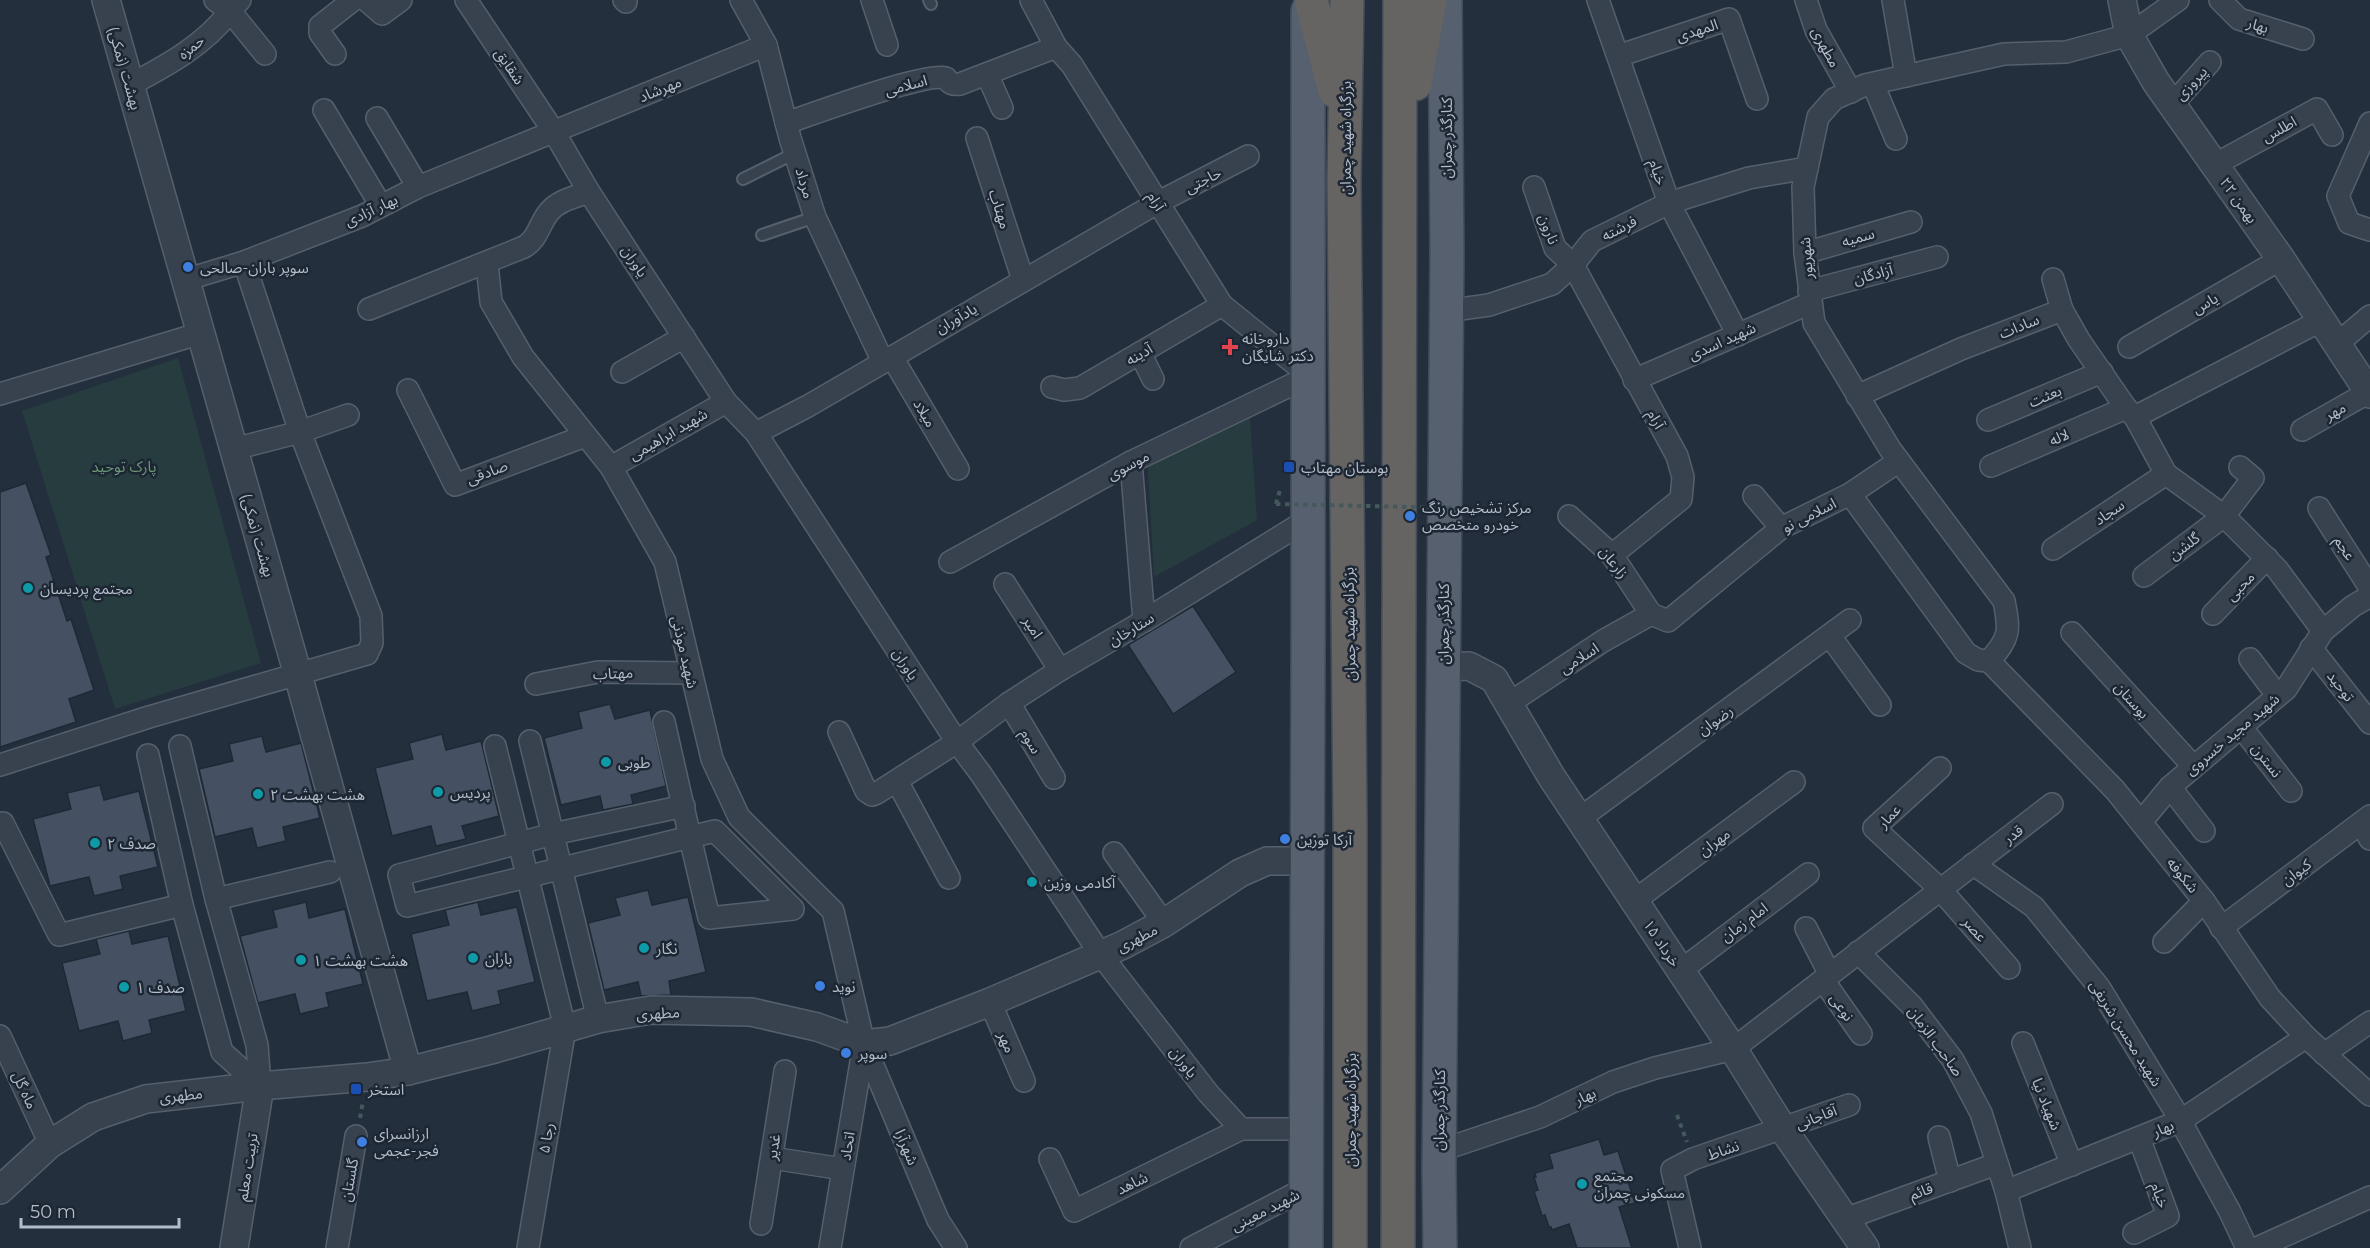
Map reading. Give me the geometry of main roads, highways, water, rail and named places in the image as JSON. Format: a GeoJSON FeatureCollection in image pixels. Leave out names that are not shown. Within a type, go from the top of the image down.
{"type":"FeatureCollection","features":[{"type":"Feature","properties":{"kind":"highway"},"geometry":{"type":"LineString","coordinates":[[1309,0],[1345,130]]}},
{"type":"Feature","properties":{"kind":"highway","name":"بزرگراه شهید چمران"},"geometry":{"type":"LineString","coordinates":[[1347,0],[1345,130],[1350,820],[1350,1248]]}},
{"type":"Feature","properties":{"kind":"highway"},"geometry":{"type":"LineString","coordinates":[[1398,1248],[1400,0]]}},
{"type":"Feature","properties":{"kind":"highway"},"geometry":{"type":"LineString","coordinates":[[1400,180],[1430,0]]}},
{"type":"Feature","properties":{"kind":"main road"},"geometry":{"type":"LineString","coordinates":[[1306,1248],[1307,520],[1310,376],[1309,0]]}},
{"type":"Feature","properties":{"kind":"main road","name":"کنارگذر چمران"},"geometry":{"type":"LineString","coordinates":[[1440,1248],[1446,311],[1445,0]]}},
{"type":"Feature","properties":{"kind":"place","name":"سوپر باران-صالحی"},"geometry":{"type":"Point","coordinates":[188,267]}},
{"type":"Feature","properties":{"kind":"place","name":"داروخانه دکتر شایگان"},"geometry":{"type":"Point","coordinates":[1230,347]}},
{"type":"Feature","properties":{"kind":"place","name":"بوستان مهتاب"},"geometry":{"type":"Point","coordinates":[1289,467]}},
{"type":"Feature","properties":{"kind":"place","name":"مرکز تشخیص رنگ خودرو متخصص"},"geometry":{"type":"Point","coordinates":[1410,516]}},
{"type":"Feature","properties":{"kind":"place","name":"مجتمع پردیسان"},"geometry":{"type":"Point","coordinates":[28,588]}},
{"type":"Feature","properties":{"kind":"place","name":"طوبی"},"geometry":{"type":"Point","coordinates":[606,762]}},
{"type":"Feature","properties":{"kind":"place","name":"پردیس"},"geometry":{"type":"Point","coordinates":[438,792]}},
{"type":"Feature","properties":{"kind":"place","name":"هشت بهشت ۲"},"geometry":{"type":"Point","coordinates":[258,794]}},
{"type":"Feature","properties":{"kind":"place","name":"آرکا توزین"},"geometry":{"type":"Point","coordinates":[1285,839]}},
{"type":"Feature","properties":{"kind":"place","name":"صدف ۲"},"geometry":{"type":"Point","coordinates":[95,843]}},
{"type":"Feature","properties":{"kind":"place","name":"آکادمی وزین"},"geometry":{"type":"Point","coordinates":[1032,882]}},
{"type":"Feature","properties":{"kind":"place","name":"نگار"},"geometry":{"type":"Point","coordinates":[644,948]}},
{"type":"Feature","properties":{"kind":"place","name":"باران"},"geometry":{"type":"Point","coordinates":[473,958]}},
{"type":"Feature","properties":{"kind":"place","name":"هشت بهشت ۱"},"geometry":{"type":"Point","coordinates":[301,960]}},
{"type":"Feature","properties":{"kind":"place","name":"نوید"},"geometry":{"type":"Point","coordinates":[820,986]}},
{"type":"Feature","properties":{"kind":"place","name":"صدف ۱"},"geometry":{"type":"Point","coordinates":[124,987]}},
{"type":"Feature","properties":{"kind":"place","name":"سوپر"},"geometry":{"type":"Point","coordinates":[846,1053]}},
{"type":"Feature","properties":{"kind":"place","name":"استخر"},"geometry":{"type":"Point","coordinates":[356,1089]}},
{"type":"Feature","properties":{"kind":"place","name":"ارزانسرای فجر-عجمی"},"geometry":{"type":"Point","coordinates":[362,1142]}},
{"type":"Feature","properties":{"kind":"place","name":"مجتمع مسکونی چمران"},"geometry":{"type":"Point","coordinates":[1582,1184]}},
{"type":"Feature","properties":{"kind":"park label","name":"پارک توحید"},"geometry":{"type":"Point","coordinates":[124,466]}}]}
